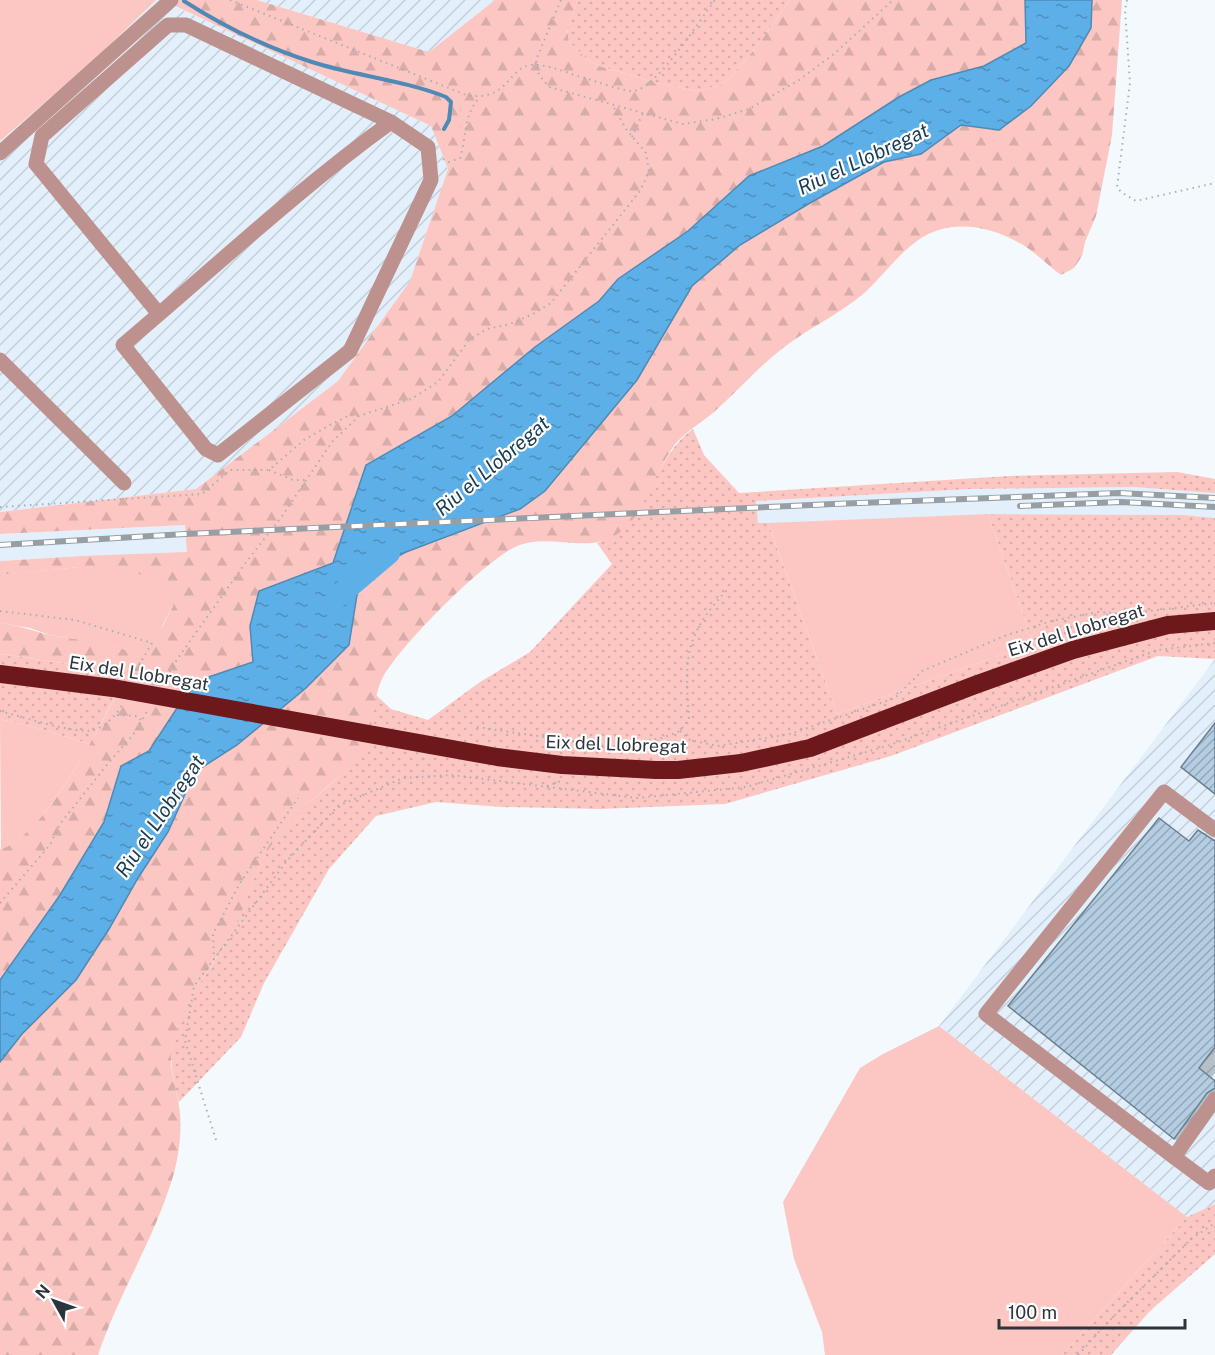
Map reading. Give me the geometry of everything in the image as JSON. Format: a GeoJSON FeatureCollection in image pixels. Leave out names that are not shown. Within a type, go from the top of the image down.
{"type":"FeatureCollection","features":[{"type":"Feature","properties":{"kind":"highway","name":"Eix del Llobregat"},"geometry":{"type":"LineString","coordinates":[[0,674],[497,757],[562,765],[678,770],[741,763],[810,748],[1073,650],[1168,625],[1215,621]]}},
{"type":"Feature","properties":{"kind":"street"},"geometry":{"type":"LineString","coordinates":[[159,314],[36,164],[42,136],[171,0]]}},
{"type":"Feature","properties":{"kind":"street"},"geometry":{"type":"LineString","coordinates":[[0,153],[115,61],[168,25],[186,25],[391,122],[428,147],[431,180],[350,351],[218,455],[206,449],[123,345],[347,154],[391,122]]}},
{"type":"Feature","properties":{"kind":"street"},"geometry":{"type":"LineString","coordinates":[[0,360],[124,483]]}},
{"type":"Feature","properties":{"kind":"street"},"geometry":{"type":"LineString","coordinates":[[1215,830],[1164,792],[986,1014],[1209,1183],[1215,1176]]}},
{"type":"Feature","properties":{"kind":"street"},"geometry":{"type":"LineString","coordinates":[[1174,1157],[1215,1099]]}},
{"type":"Feature","properties":{"kind":"path"},"geometry":{"type":"LineString","coordinates":[[230,0],[466,95],[479,98],[496,93],[521,68],[530,64],[632,92],[647,85],[663,69],[715,0]]}},
{"type":"Feature","properties":{"kind":"path"},"geometry":{"type":"LineString","coordinates":[[561,0],[536,60],[539,75],[549,87],[683,124],[749,109],[799,80],[834,54],[893,0]]}},
{"type":"Feature","properties":{"kind":"path"},"geometry":{"type":"LineString","coordinates":[[1127,0],[1125,10],[1130,83],[1117,187],[1136,201],[1215,183]]}},
{"type":"Feature","properties":{"kind":"path"},"geometry":{"type":"LineString","coordinates":[[428,147],[449,162],[460,158],[464,145],[467,115],[479,98]]}},
{"type":"Feature","properties":{"kind":"path"},"geometry":{"type":"LineString","coordinates":[[268,470],[304,440],[350,415],[358,416],[411,399],[438,382],[470,339],[487,329],[510,324],[533,314],[550,303],[640,191],[649,172],[646,153],[632,137],[612,104]]}},
{"type":"Feature","properties":{"kind":"path"},"geometry":{"type":"LineString","coordinates":[[632,137],[643,113]]}},
{"type":"Feature","properties":{"kind":"path"},"geometry":{"type":"LineString","coordinates":[[161,686],[178,658],[282,516],[332,442],[358,416]]}},
{"type":"Feature","properties":{"kind":"path"},"geometry":{"type":"LineString","coordinates":[[0,507],[202,494],[230,470],[268,470],[293,480],[305,480]]}},
{"type":"Feature","properties":{"kind":"path"},"geometry":{"type":"LineString","coordinates":[[477,727],[611,747],[662,738],[680,731],[689,719],[686,673],[689,646],[711,608],[727,590]]}},
{"type":"Feature","properties":{"kind":"path"},"geometry":{"type":"LineString","coordinates":[[680,731],[690,740],[717,746],[790,734],[895,698],[922,671],[1018,632],[1052,621],[1098,612],[1125,614],[1215,603]]}},
{"type":"Feature","properties":{"kind":"path"},"geometry":{"type":"LineString","coordinates":[[0,611],[75,620],[152,643],[132,679]]}},
{"type":"Feature","properties":{"kind":"path"},"geometry":{"type":"LineString","coordinates":[[216,1140],[185,1041],[194,986],[286,862],[338,806],[403,778],[451,775],[637,798],[746,787],[887,746],[1158,650],[1215,643]]}},
{"type":"Feature","properties":{"kind":"path"},"geometry":{"type":"LineString","coordinates":[[116,715],[119,693]]}},
{"type":"Feature","properties":{"kind":"path"},"geometry":{"type":"LineString","coordinates":[[0,903],[50,845],[60,824],[133,735],[152,704]]}},
{"type":"Feature","properties":{"kind":"path"},"geometry":{"type":"LineString","coordinates":[[0,711],[79,731],[94,730],[116,715],[136,716],[142,722]]}},
{"type":"Feature","properties":{"kind":"path"},"geometry":{"type":"LineString","coordinates":[[214,960],[213,934],[240,883],[298,798]]}},
{"type":"Feature","properties":{"kind":"path"},"geometry":{"type":"LineString","coordinates":[[1078,1355],[1191,1239],[1215,1223]]}},
{"type":"Feature","properties":{"kind":"shaded area"},"geometry":{"type":"Polygon","coordinates":[[[156,0],[180,0],[174,6],[431,126],[448,169],[410,281],[338,381],[196,489],[0,512],[0,141],[93,61],[156,0]]]}},
{"type":"Feature","properties":{"kind":"shaded area"},"geometry":{"type":"Polygon","coordinates":[[[257,0],[495,0],[429,52],[257,0]]]}},
{"type":"Feature","properties":{"kind":"shaded area"},"geometry":{"type":"Polygon","coordinates":[[[1133,487],[1215,493],[1215,518],[1183,515],[988,514],[758,524],[756,501],[969,489],[1133,487]]]}},
{"type":"Feature","properties":{"kind":"shaded area"},"geometry":{"type":"Polygon","coordinates":[[[186,525],[187,553],[0,561],[0,534],[186,525]]]}},
{"type":"Feature","properties":{"kind":"shaded area"},"geometry":{"type":"Polygon","coordinates":[[[1215,659],[1215,1204],[1187,1217],[939,1026],[1215,659]]]}},
{"type":"Feature","properties":{"kind":"green space"},"geometry":{"type":"Polygon","coordinates":[[[0,0],[156,0],[93,61],[0,141],[0,0]]]}},
{"type":"Feature","properties":{"kind":"green space"},"geometry":{"type":"Polygon","coordinates":[[[180,0],[257,0],[429,52],[495,0],[578,0],[567,29],[569,42],[588,60],[599,66],[657,83],[697,91],[721,85],[731,77],[758,45],[790,0],[1025,0],[1026,43],[984,66],[931,80],[899,97],[823,146],[749,176],[688,231],[618,279],[599,301],[535,347],[452,416],[366,464],[333,563],[259,591],[250,626],[253,662],[194,682],[149,751],[121,766],[104,822],[60,895],[0,980],[0,849],[17,840],[35,824],[53,802],[87,749],[124,680],[123,672],[0,654],[0,623],[50,635],[108,644],[139,657],[154,649],[173,606],[119,571],[79,567],[0,575],[0,561],[187,552],[185,525],[0,534],[0,512],[196,489],[338,381],[410,281],[448,169],[431,126],[173,5],[180,0]]]}},
{"type":"Feature","properties":{"kind":"green space"},"geometry":{"type":"Polygon","coordinates":[[[578,0],[790,0],[758,45],[731,77],[721,85],[697,91],[657,83],[599,66],[588,60],[569,42],[567,28],[578,0]]]}},
{"type":"Feature","properties":{"kind":"green space"},"geometry":{"type":"Polygon","coordinates":[[[1092,0],[1122,0],[1112,135],[1096,216],[1082,256],[1074,268],[1061,275],[1020,244],[982,229],[952,227],[924,236],[902,254],[862,295],[778,352],[714,412],[680,439],[662,465],[636,515],[619,533],[607,540],[594,543],[541,541],[515,547],[483,569],[442,607],[405,647],[382,679],[376,697],[370,733],[363,750],[347,769],[295,816],[267,852],[230,936],[190,999],[182,1016],[171,1057],[181,1127],[174,1173],[157,1219],[98,1355],[0,1355],[0,1062],[22,1034],[76,980],[168,832],[195,772],[237,745],[306,688],[349,645],[360,576],[406,552],[520,509],[545,491],[637,380],[692,286],[740,245],[884,162],[921,154],[961,125],[999,130],[1091,28],[1092,0]]]}},
{"type":"Feature","properties":{"kind":"green space"},"geometry":{"type":"Polygon","coordinates":[[[693,429],[704,455],[739,493],[1009,476],[1177,472],[1215,479],[1215,493],[1133,487],[969,489],[756,501],[758,523],[768,523],[837,714],[1033,643],[988,514],[1183,515],[1215,518],[1215,659],[1158,656],[891,756],[725,804],[600,809],[502,807],[436,802],[376,816],[329,869],[264,983],[241,1037],[179,1102],[173,1075],[172,1048],[180,1018],[228,939],[258,869],[273,841],[303,807],[342,773],[351,759],[376,695],[391,709],[428,720],[480,682],[530,652],[612,564],[597,543],[615,534],[628,521],[667,457],[693,429]]]}},
{"type":"Feature","properties":{"kind":"green space"},"geometry":{"type":"Polygon","coordinates":[[[988,514],[1033,643],[837,714],[768,523],[988,514]]]}},
{"type":"Feature","properties":{"kind":"green space"},"geometry":{"type":"Polygon","coordinates":[[[79,567],[117,569],[143,575],[175,593],[173,606],[151,654],[139,657],[116,646],[50,635],[30,628],[0,623],[0,575],[79,567]]]}},
{"type":"Feature","properties":{"kind":"green space"},"geometry":{"type":"Polygon","coordinates":[[[0,654],[123,672],[124,680],[90,744],[0,719],[0,654]]]}},
{"type":"Feature","properties":{"kind":"green space"},"geometry":{"type":"Polygon","coordinates":[[[0,719],[90,744],[63,788],[39,819],[26,833],[1,849],[0,719]]]}},
{"type":"Feature","properties":{"kind":"green space"},"geometry":{"type":"Polygon","coordinates":[[[939,1026],[1187,1217],[1062,1355],[825,1355],[822,1332],[794,1259],[783,1202],[860,1068],[939,1026]]]}},
{"type":"Feature","properties":{"kind":"green space"},"geometry":{"type":"Polygon","coordinates":[[[1215,1204],[1215,1254],[1150,1311],[1111,1355],[1062,1355],[1187,1217],[1215,1204]]]}},
{"type":"Feature","properties":{"kind":"water"},"geometry":{"type":"Polygon","coordinates":[[[1025,0],[1092,0],[1091,28],[1069,66],[1031,106],[999,130],[961,125],[921,154],[884,162],[740,245],[692,286],[637,380],[545,491],[520,509],[406,552],[360,576],[349,645],[306,688],[237,745],[195,772],[168,832],[76,980],[22,1034],[0,1062],[0,980],[60,895],[104,822],[121,766],[149,751],[194,682],[253,662],[250,626],[259,591],[333,563],[366,465],[452,416],[535,347],[599,301],[618,279],[688,231],[749,176],[823,146],[899,97],[931,80],[984,66],[1026,43],[1025,0]]]}},
{"type":"Feature","properties":{"kind":"building"},"geometry":{"type":"Polygon","coordinates":[[[1215,723],[1215,794],[1181,767],[1215,723]]]}},
{"type":"Feature","properties":{"kind":"building"},"geometry":{"type":"Polygon","coordinates":[[[1159,818],[1189,841],[1198,830],[1215,841],[1215,1047],[1199,1068],[1215,1081],[1215,1088],[1207,1093],[1174,1139],[1008,1006],[1159,818]]]}},
{"type":"Feature","properties":{"kind":"waterway"},"geometry":{"type":"LineString","coordinates":[[184,1],[246,36],[295,56],[329,67],[413,86],[446,97],[451,102],[449,120],[444,129]]}},
{"type":"Feature","properties":{"kind":"waterway","name":"Riu el Llobregat"},"geometry":{"type":"LineString","coordinates":[[336,598],[389,553]]}},
{"type":"Feature","properties":{"kind":"railway"},"geometry":{"type":"LineString","coordinates":[[0,545],[185,534],[833,504],[1119,493],[1215,498]]}},
{"type":"Feature","properties":{"kind":"railway"},"geometry":{"type":"LineString","coordinates":[[1020,506],[1121,502],[1215,507]]}}]}
